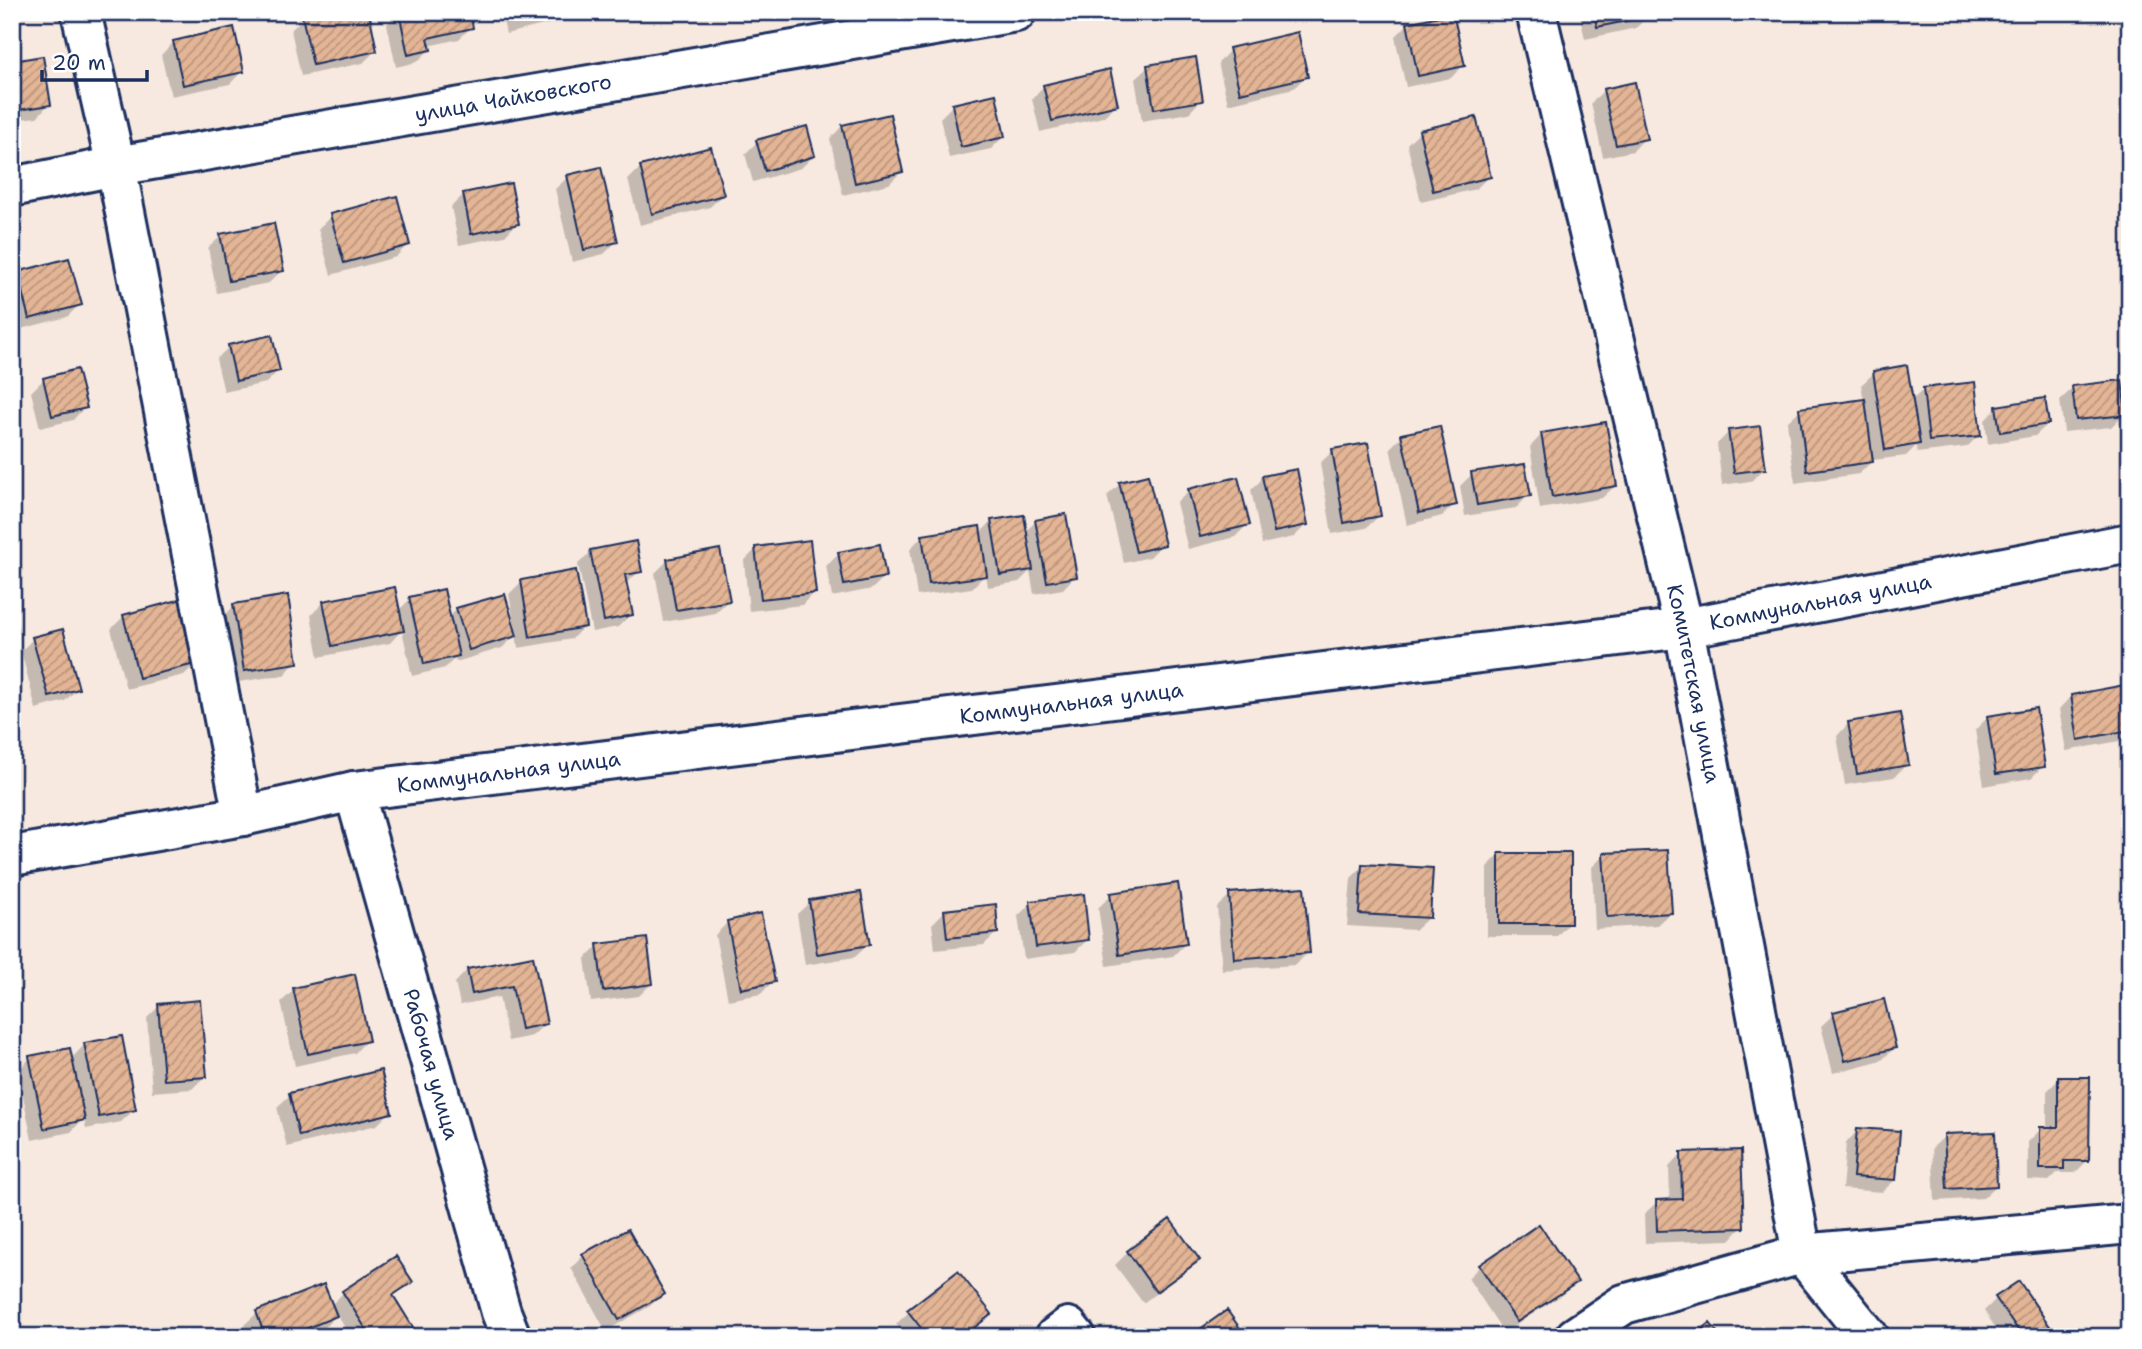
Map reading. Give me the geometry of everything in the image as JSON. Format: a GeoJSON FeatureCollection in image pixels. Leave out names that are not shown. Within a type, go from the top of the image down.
{"type":"FeatureCollection","features":[{"type":"Feature","properties":{"kind":"street"},"geometry":{"type":"LineString","coordinates":[[81,12],[116,166],[243,816]]}},
{"type":"Feature","properties":{"kind":"street","name":"улица Чайковского"},"geometry":{"type":"LineString","coordinates":[[12,187],[116,166],[1016,12]]}},
{"type":"Feature","properties":{"kind":"street","name":"Комитетская улица"},"geometry":{"type":"LineString","coordinates":[[1536,12],[1684,628],[1802,1254],[1869,1337]]}},
{"type":"Feature","properties":{"kind":"street","name":"Коммунальная улица"},"geometry":{"type":"LineString","coordinates":[[12,856],[243,816],[354,792],[1684,628],[2130,543]]}},
{"type":"Feature","properties":{"kind":"street","name":"Рабочая улица"},"geometry":{"type":"LineString","coordinates":[[354,792],[501,1312],[511,1337]]}},
{"type":"Feature","properties":{"kind":"street"},"geometry":{"type":"LineString","coordinates":[[1575,1337],[1624,1304],[1802,1254],[2130,1224]]}},
{"type":"Feature","properties":{"kind":"street"},"geometry":{"type":"LineString","coordinates":[[1055,1337],[1068,1327],[1076,1337]]}},
{"type":"Feature","properties":{"kind":"building"},"geometry":{"type":"Polygon","coordinates":[[[320,12],[369,12],[377,51],[313,65],[302,16],[320,12]]]}},
{"type":"Feature","properties":{"kind":"building"},"geometry":{"type":"Polygon","coordinates":[[[399,12],[470,12],[473,28],[428,38],[431,50],[408,55],[399,12]]]}},
{"type":"Feature","properties":{"kind":"building"},"geometry":{"type":"Polygon","coordinates":[[[516,12],[563,12],[518,22],[516,12]]]}},
{"type":"Feature","properties":{"kind":"building"},"geometry":{"type":"Polygon","coordinates":[[[1594,12],[1650,12],[1651,16],[1597,27],[1594,12]]]}},
{"type":"Feature","properties":{"kind":"building"},"geometry":{"type":"Polygon","coordinates":[[[1453,13],[1465,66],[1418,76],[1407,23],[1453,13]]]}},
{"type":"Feature","properties":{"kind":"building"},"geometry":{"type":"Polygon","coordinates":[[[234,27],[244,72],[183,85],[173,41],[234,27]]]}},
{"type":"Feature","properties":{"kind":"building"},"geometry":{"type":"Polygon","coordinates":[[[1298,32],[1308,77],[1240,93],[1229,48],[1298,32]]]}},
{"type":"Feature","properties":{"kind":"building"},"geometry":{"type":"Polygon","coordinates":[[[43,56],[51,105],[12,111],[12,61],[43,56]]]}},
{"type":"Feature","properties":{"kind":"building"},"geometry":{"type":"Polygon","coordinates":[[[1196,57],[1203,101],[1154,109],[1147,65],[1196,57]]]}},
{"type":"Feature","properties":{"kind":"building"},"geometry":{"type":"Polygon","coordinates":[[[1110,69],[1118,105],[1052,121],[1043,85],[1110,69]]]}},
{"type":"Feature","properties":{"kind":"building"},"geometry":{"type":"Polygon","coordinates":[[[1635,82],[1647,139],[1616,145],[1603,89],[1635,82]]]}},
{"type":"Feature","properties":{"kind":"building"},"geometry":{"type":"Polygon","coordinates":[[[996,94],[1005,137],[961,147],[952,104],[996,94]]]}},
{"type":"Feature","properties":{"kind":"building"},"geometry":{"type":"Polygon","coordinates":[[[890,114],[903,172],[855,183],[842,125],[890,114]]]}},
{"type":"Feature","properties":{"kind":"building"},"geometry":{"type":"Polygon","coordinates":[[[1476,117],[1491,177],[1433,191],[1419,130],[1476,117]]]}},
{"type":"Feature","properties":{"kind":"building"},"geometry":{"type":"Polygon","coordinates":[[[807,126],[815,156],[765,171],[756,140],[807,126]]]}},
{"type":"Feature","properties":{"kind":"building"},"geometry":{"type":"Polygon","coordinates":[[[711,147],[724,195],[652,214],[640,166],[711,147]]]}},
{"type":"Feature","properties":{"kind":"building"},"geometry":{"type":"Polygon","coordinates":[[[601,167],[618,242],[584,250],[567,175],[601,167]]]}},
{"type":"Feature","properties":{"kind":"building"},"geometry":{"type":"Polygon","coordinates":[[[511,183],[519,224],[471,234],[463,193],[511,183]]]}},
{"type":"Feature","properties":{"kind":"building"},"geometry":{"type":"Polygon","coordinates":[[[397,196],[410,245],[344,263],[330,214],[397,196]]]}},
{"type":"Feature","properties":{"kind":"building"},"geometry":{"type":"Polygon","coordinates":[[[274,223],[284,271],[229,281],[220,234],[274,223]]]}},
{"type":"Feature","properties":{"kind":"building"},"geometry":{"type":"Polygon","coordinates":[[[69,258],[82,305],[29,319],[17,272],[69,258]]]}},
{"type":"Feature","properties":{"kind":"building"},"geometry":{"type":"Polygon","coordinates":[[[272,335],[280,371],[236,381],[228,345],[272,335]]]}},
{"type":"Feature","properties":{"kind":"building"},"geometry":{"type":"Polygon","coordinates":[[[1907,365],[1920,444],[1885,450],[1873,371],[1907,365]]]}},
{"type":"Feature","properties":{"kind":"building"},"geometry":{"type":"Polygon","coordinates":[[[77,369],[87,408],[52,416],[43,378],[77,369]]]}},
{"type":"Feature","properties":{"kind":"building"},"geometry":{"type":"Polygon","coordinates":[[[2122,380],[2126,415],[2076,420],[2072,386],[2122,380]]]}},
{"type":"Feature","properties":{"kind":"building"},"geometry":{"type":"Polygon","coordinates":[[[1975,382],[1981,436],[1929,441],[1923,388],[1975,382]]]}},
{"type":"Feature","properties":{"kind":"building"},"geometry":{"type":"Polygon","coordinates":[[[2045,398],[2049,424],[2000,432],[1996,406],[2045,398]]]}},
{"type":"Feature","properties":{"kind":"building"},"geometry":{"type":"Polygon","coordinates":[[[1865,399],[1873,462],[1807,471],[1799,408],[1865,399]]]}},
{"type":"Feature","properties":{"kind":"building"},"geometry":{"type":"Polygon","coordinates":[[[1606,422],[1617,486],[1552,497],[1541,433],[1606,422]]]}},
{"type":"Feature","properties":{"kind":"building"},"geometry":{"type":"Polygon","coordinates":[[[1440,426],[1457,505],[1419,513],[1401,434],[1440,426]]]}},
{"type":"Feature","properties":{"kind":"building"},"geometry":{"type":"Polygon","coordinates":[[[1760,426],[1766,469],[1734,473],[1728,430],[1760,426]]]}},
{"type":"Feature","properties":{"kind":"building"},"geometry":{"type":"Polygon","coordinates":[[[1368,443],[1381,516],[1344,523],[1332,449],[1368,443]]]}},
{"type":"Feature","properties":{"kind":"building"},"geometry":{"type":"Polygon","coordinates":[[[1525,464],[1531,496],[1477,505],[1471,472],[1525,464]]]}},
{"type":"Feature","properties":{"kind":"building"},"geometry":{"type":"Polygon","coordinates":[[[1297,469],[1308,525],[1274,532],[1262,476],[1297,469]]]}},
{"type":"Feature","properties":{"kind":"building"},"geometry":{"type":"Polygon","coordinates":[[[1148,475],[1165,545],[1136,552],[1119,482],[1148,475]]]}},
{"type":"Feature","properties":{"kind":"building"},"geometry":{"type":"Polygon","coordinates":[[[1238,477],[1250,525],[1200,537],[1188,489],[1238,477]]]}},
{"type":"Feature","properties":{"kind":"building"},"geometry":{"type":"Polygon","coordinates":[[[1066,514],[1077,577],[1047,582],[1035,520],[1066,514]]]}},
{"type":"Feature","properties":{"kind":"building"},"geometry":{"type":"Polygon","coordinates":[[[1024,515],[1033,570],[1000,575],[991,520],[1024,515]]]}},
{"type":"Feature","properties":{"kind":"building"},"geometry":{"type":"Polygon","coordinates":[[[980,526],[987,576],[929,584],[922,535],[980,526]]]}},
{"type":"Feature","properties":{"kind":"building"},"geometry":{"type":"Polygon","coordinates":[[[810,540],[816,593],[761,599],[755,547],[810,540]]]}},
{"type":"Feature","properties":{"kind":"building"},"geometry":{"type":"Polygon","coordinates":[[[636,541],[642,572],[625,575],[633,615],[604,621],[590,550],[636,541]]]}},
{"type":"Feature","properties":{"kind":"building"},"geometry":{"type":"Polygon","coordinates":[[[880,544],[886,577],[844,585],[838,552],[880,544]]]}},
{"type":"Feature","properties":{"kind":"building"},"geometry":{"type":"Polygon","coordinates":[[[720,549],[730,601],[676,610],[667,559],[720,549]]]}},
{"type":"Feature","properties":{"kind":"building"},"geometry":{"type":"Polygon","coordinates":[[[576,570],[586,627],[530,637],[521,580],[576,570]]]}},
{"type":"Feature","properties":{"kind":"building"},"geometry":{"type":"Polygon","coordinates":[[[395,587],[404,631],[332,646],[323,601],[395,587]]]}},
{"type":"Feature","properties":{"kind":"building"},"geometry":{"type":"Polygon","coordinates":[[[444,589],[459,656],[424,664],[409,597],[444,589]]]}},
{"type":"Feature","properties":{"kind":"building"},"geometry":{"type":"Polygon","coordinates":[[[505,594],[517,636],[469,650],[456,608],[505,594]]]}},
{"type":"Feature","properties":{"kind":"building"},"geometry":{"type":"Polygon","coordinates":[[[288,595],[298,663],[244,671],[233,604],[288,595]]]}},
{"type":"Feature","properties":{"kind":"building"},"geometry":{"type":"Polygon","coordinates":[[[182,599],[199,663],[139,678],[123,615],[182,599]]]}},
{"type":"Feature","properties":{"kind":"building"},"geometry":{"type":"Polygon","coordinates":[[[63,629],[79,689],[49,697],[32,637],[63,629]]]}},
{"type":"Feature","properties":{"kind":"building"},"geometry":{"type":"Polygon","coordinates":[[[2130,684],[2130,730],[2078,740],[2071,695],[2130,684]]]}},
{"type":"Feature","properties":{"kind":"building"},"geometry":{"type":"Polygon","coordinates":[[[2036,708],[2045,767],[1996,774],[1987,716],[2036,708]]]}},
{"type":"Feature","properties":{"kind":"building"},"geometry":{"type":"Polygon","coordinates":[[[1900,713],[1909,765],[1857,774],[1848,722],[1900,713]]]}},
{"type":"Feature","properties":{"kind":"building"},"geometry":{"type":"Polygon","coordinates":[[[1668,850],[1672,913],[1607,917],[1603,853],[1668,850]]]}},
{"type":"Feature","properties":{"kind":"building"},"geometry":{"type":"Polygon","coordinates":[[[1499,853],[1571,853],[1571,924],[1499,924],[1499,853]]]}},
{"type":"Feature","properties":{"kind":"building"},"geometry":{"type":"Polygon","coordinates":[[[1362,864],[1433,868],[1430,918],[1359,914],[1362,864]]]}},
{"type":"Feature","properties":{"kind":"building"},"geometry":{"type":"Polygon","coordinates":[[[1178,883],[1187,944],[1119,955],[1110,893],[1178,883]]]}},
{"type":"Feature","properties":{"kind":"building"},"geometry":{"type":"Polygon","coordinates":[[[1304,887],[1310,953],[1234,959],[1229,893],[1304,887]]]}},
{"type":"Feature","properties":{"kind":"building"},"geometry":{"type":"Polygon","coordinates":[[[861,892],[870,945],[817,954],[809,900],[861,892]]]}},
{"type":"Feature","properties":{"kind":"building"},"geometry":{"type":"Polygon","coordinates":[[[1084,894],[1089,940],[1036,947],[1030,901],[1084,894]]]}},
{"type":"Feature","properties":{"kind":"building"},"geometry":{"type":"Polygon","coordinates":[[[996,904],[998,933],[947,938],[944,910],[996,904]]]}},
{"type":"Feature","properties":{"kind":"building"},"geometry":{"type":"Polygon","coordinates":[[[761,913],[775,982],[741,989],[727,921],[761,913]]]}},
{"type":"Feature","properties":{"kind":"building"},"geometry":{"type":"Polygon","coordinates":[[[647,938],[653,984],[603,991],[597,944],[647,938]]]}},
{"type":"Feature","properties":{"kind":"building"},"geometry":{"type":"Polygon","coordinates":[[[533,956],[547,1024],[521,1029],[512,986],[472,994],[467,969],[533,956]]]}},
{"type":"Feature","properties":{"kind":"building"},"geometry":{"type":"Polygon","coordinates":[[[355,974],[369,1041],[308,1054],[293,988],[355,974]]]}},
{"type":"Feature","properties":{"kind":"building"},"geometry":{"type":"Polygon","coordinates":[[[1884,999],[1896,1048],[1845,1061],[1833,1012],[1884,999]]]}},
{"type":"Feature","properties":{"kind":"building"},"geometry":{"type":"Polygon","coordinates":[[[200,1000],[207,1077],[164,1080],[158,1004],[200,1000]]]}},
{"type":"Feature","properties":{"kind":"building"},"geometry":{"type":"Polygon","coordinates":[[[122,1036],[136,1110],[99,1117],[84,1043],[122,1036]]]}},
{"type":"Feature","properties":{"kind":"building"},"geometry":{"type":"Polygon","coordinates":[[[70,1048],[85,1120],[44,1129],[29,1056],[70,1048]]]}},
{"type":"Feature","properties":{"kind":"building"},"geometry":{"type":"Polygon","coordinates":[[[381,1070],[392,1113],[299,1136],[289,1093],[381,1070]]]}},
{"type":"Feature","properties":{"kind":"building"},"geometry":{"type":"Polygon","coordinates":[[[2058,1077],[2090,1077],[2089,1161],[2064,1161],[2064,1169],[2040,1169],[2040,1127],[2058,1127],[2058,1077]]]}},
{"type":"Feature","properties":{"kind":"building"},"geometry":{"type":"Polygon","coordinates":[[[1857,1128],[1900,1131],[1896,1180],[1853,1177],[1857,1128]]]}},
{"type":"Feature","properties":{"kind":"building"},"geometry":{"type":"Polygon","coordinates":[[[1995,1132],[1997,1186],[1947,1189],[1944,1134],[1995,1132]]]}},
{"type":"Feature","properties":{"kind":"building"},"geometry":{"type":"Polygon","coordinates":[[[1741,1150],[1744,1228],[1657,1231],[1656,1200],[1682,1199],[1681,1152],[1741,1150]]]}},
{"type":"Feature","properties":{"kind":"building"},"geometry":{"type":"Polygon","coordinates":[[[1170,1219],[1200,1260],[1156,1292],[1127,1251],[1170,1219]]]}},
{"type":"Feature","properties":{"kind":"building"},"geometry":{"type":"Polygon","coordinates":[[[1539,1224],[1578,1282],[1517,1322],[1479,1265],[1539,1224]]]}},
{"type":"Feature","properties":{"kind":"building"},"geometry":{"type":"Polygon","coordinates":[[[628,1229],[665,1294],[619,1320],[582,1254],[628,1229]]]}},
{"type":"Feature","properties":{"kind":"building"},"geometry":{"type":"Polygon","coordinates":[[[396,1256],[413,1282],[393,1295],[419,1337],[371,1337],[342,1291],[396,1256]]]}},
{"type":"Feature","properties":{"kind":"building"},"geometry":{"type":"Polygon","coordinates":[[[958,1271],[992,1314],[962,1337],[928,1337],[907,1310],[958,1271]]]}},
{"type":"Feature","properties":{"kind":"building"},"geometry":{"type":"Polygon","coordinates":[[[2019,1281],[2053,1331],[2044,1337],[2023,1337],[1995,1297],[2019,1281]]]}},
{"type":"Feature","properties":{"kind":"building"},"geometry":{"type":"Polygon","coordinates":[[[324,1284],[337,1316],[286,1337],[265,1337],[256,1311],[324,1284]]]}},
{"type":"Feature","properties":{"kind":"building"},"geometry":{"type":"Polygon","coordinates":[[[1227,1310],[1246,1337],[1189,1337],[1227,1310]]]}},
{"type":"Feature","properties":{"kind":"building"},"geometry":{"type":"Polygon","coordinates":[[[1710,1323],[1721,1337],[1693,1337],[1710,1323]]]}}]}
